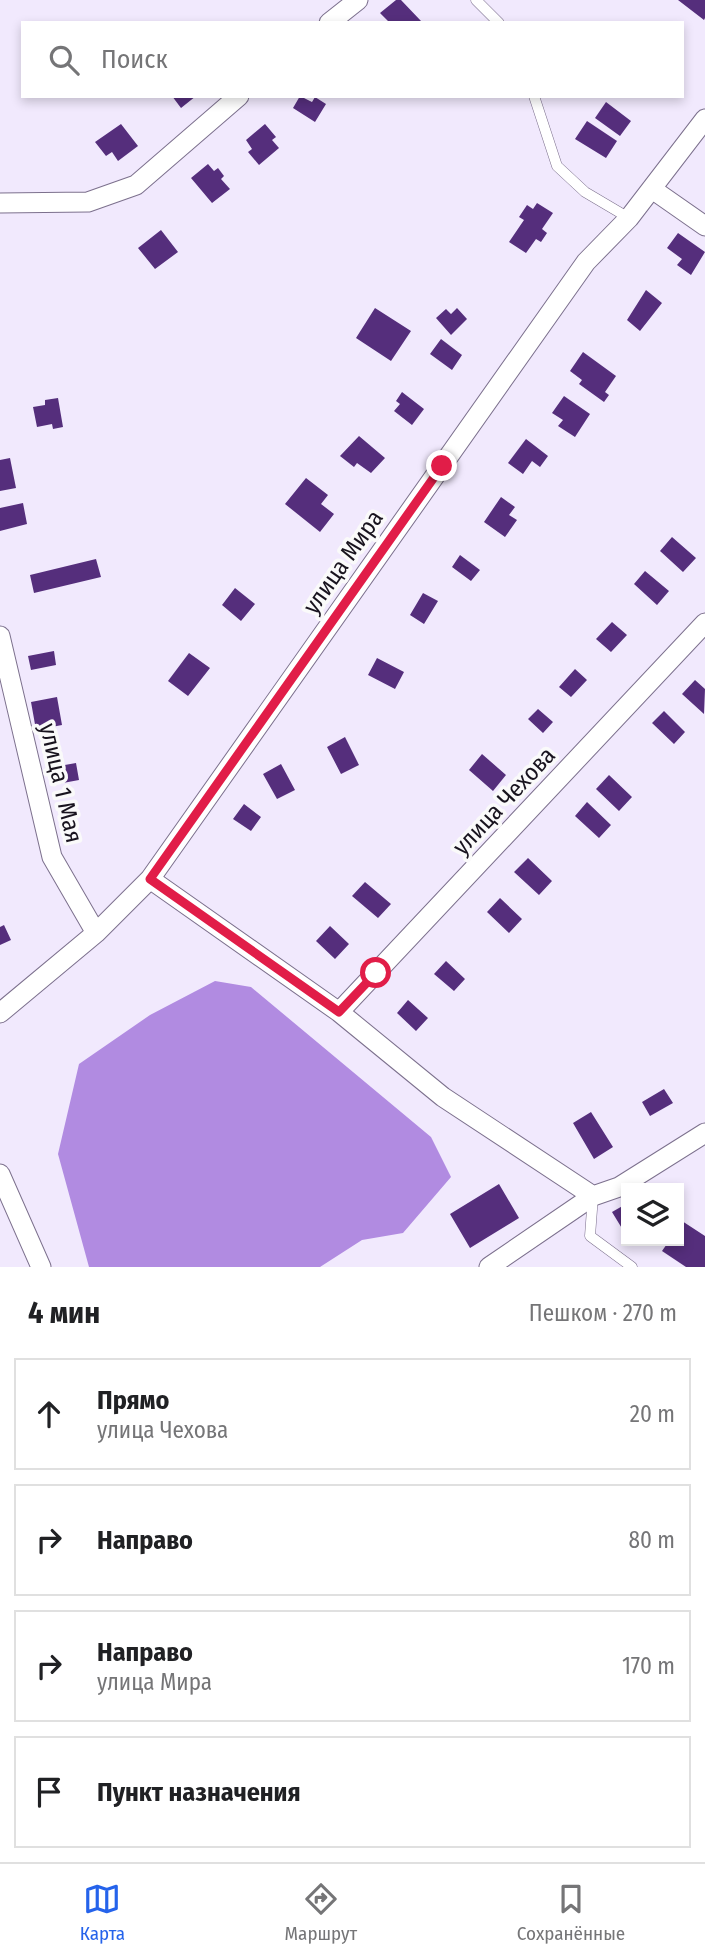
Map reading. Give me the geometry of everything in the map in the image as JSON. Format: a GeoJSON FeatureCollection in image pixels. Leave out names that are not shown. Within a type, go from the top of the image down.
{"type":"FeatureCollection","features":[{"type":"Feature","properties":{"kind":"street"},"geometry":{"type":"LineString","coordinates":[[332,21],[358,0]]}},
{"type":"Feature","properties":{"kind":"street"},"geometry":{"type":"LineString","coordinates":[[0,203],[88,202],[136,185],[237,98]]}},
{"type":"Feature","properties":{"kind":"street","name":"улица Мира"},"geometry":{"type":"LineString","coordinates":[[0,1013],[96,933],[150,879],[586,262],[629,218],[705,119]]}},
{"type":"Feature","properties":{"kind":"street"},"geometry":{"type":"LineString","coordinates":[[652,189],[705,226]]}},
{"type":"Feature","properties":{"kind":"street","name":"улица Чехова"},"geometry":{"type":"LineString","coordinates":[[339,1012],[705,624]]}},
{"type":"Feature","properties":{"kind":"street","name":"улица 1 Мая"},"geometry":{"type":"LineString","coordinates":[[0,636],[7,693],[52,857],[96,933]]}},
{"type":"Feature","properties":{"kind":"street"},"geometry":{"type":"LineString","coordinates":[[150,879],[339,1012],[443,1097],[593,1196]]}},
{"type":"Feature","properties":{"kind":"street"},"geometry":{"type":"LineString","coordinates":[[489,1267],[593,1196],[619,1187],[705,1133]]}},
{"type":"Feature","properties":{"kind":"street"},"geometry":{"type":"LineString","coordinates":[[0,1174],[41,1267]]}},
{"type":"Feature","properties":{"kind":"lane"},"geometry":{"type":"LineString","coordinates":[[475,0],[497,21]]}},
{"type":"Feature","properties":{"kind":"lane"},"geometry":{"type":"LineString","coordinates":[[535,98],[557,166],[585,192],[629,218]]}},
{"type":"Feature","properties":{"kind":"lane"},"geometry":{"type":"LineString","coordinates":[[593,1196],[590,1236],[632,1267]]}},
{"type":"Feature","properties":{"kind":"shaded area"},"geometry":{"type":"Polygon","coordinates":[[[215,981],[251,987],[431,1137],[451,1177],[403,1233],[362,1240],[320,1267],[89,1267],[58,1154],[79,1064],[150,1015],[215,981]]]}},
{"type":"Feature","properties":{"kind":"building"},"geometry":{"type":"Polygon","coordinates":[[[396,0],[401,0],[421,21],[388,21],[380,13],[396,0]]]}},
{"type":"Feature","properties":{"kind":"building"},"geometry":{"type":"Polygon","coordinates":[[[678,0],[705,0],[704,20],[678,0]]]}},
{"type":"Feature","properties":{"kind":"building"},"geometry":{"type":"Polygon","coordinates":[[[174,98],[194,98],[181,108],[174,98]]]}},
{"type":"Feature","properties":{"kind":"building"},"geometry":{"type":"Polygon","coordinates":[[[299,98],[312,102],[317,98],[326,104],[315,122],[293,108],[299,98]]]}},
{"type":"Feature","properties":{"kind":"building"},"geometry":{"type":"Polygon","coordinates":[[[606,102],[631,121],[620,136],[595,118],[606,102]]]}},
{"type":"Feature","properties":{"kind":"building"},"geometry":{"type":"Polygon","coordinates":[[[587,121],[617,141],[606,158],[575,139],[587,121]]]}},
{"type":"Feature","properties":{"kind":"building"},"geometry":{"type":"Polygon","coordinates":[[[121,124],[138,146],[118,161],[112,152],[106,156],[95,142],[121,124]]]}},
{"type":"Feature","properties":{"kind":"building"},"geometry":{"type":"Polygon","coordinates":[[[265,124],[276,137],[272,140],[279,148],[259,165],[248,152],[252,149],[246,140],[265,124]]]}},
{"type":"Feature","properties":{"kind":"building"},"geometry":{"type":"Polygon","coordinates":[[[208,164],[214,171],[218,168],[224,176],[221,179],[230,189],[212,203],[191,178],[208,164]]]}},
{"type":"Feature","properties":{"kind":"building"},"geometry":{"type":"Polygon","coordinates":[[[537,203],[553,213],[542,229],[547,233],[541,242],[536,239],[526,253],[509,242],[524,220],[519,217],[527,205],[533,209],[537,203]]]}},
{"type":"Feature","properties":{"kind":"building"},"geometry":{"type":"Polygon","coordinates":[[[161,230],[178,252],[155,269],[138,248],[161,230]]]}},
{"type":"Feature","properties":{"kind":"building"},"geometry":{"type":"Polygon","coordinates":[[[678,233],[705,252],[691,275],[677,265],[682,259],[667,248],[678,233]]]}},
{"type":"Feature","properties":{"kind":"building"},"geometry":{"type":"Polygon","coordinates":[[[646,290],[662,303],[640,331],[627,320],[646,290]]]}},
{"type":"Feature","properties":{"kind":"building"},"geometry":{"type":"Polygon","coordinates":[[[375,308],[411,331],[391,361],[356,338],[375,308]]]}},
{"type":"Feature","properties":{"kind":"building"},"geometry":{"type":"Polygon","coordinates":[[[457,308],[467,319],[451,335],[436,318],[446,309],[451,314],[457,308]]]}},
{"type":"Feature","properties":{"kind":"building"},"geometry":{"type":"Polygon","coordinates":[[[441,339],[462,355],[452,370],[430,354],[441,339]]]}},
{"type":"Feature","properties":{"kind":"building"},"geometry":{"type":"Polygon","coordinates":[[[583,352],[616,376],[605,392],[609,395],[604,402],[579,384],[582,380],[570,371],[583,352]]]}},
{"type":"Feature","properties":{"kind":"building"},"geometry":{"type":"Polygon","coordinates":[[[402,392],[424,409],[412,425],[394,411],[400,404],[396,401],[402,392]]]}},
{"type":"Feature","properties":{"kind":"building"},"geometry":{"type":"Polygon","coordinates":[[[564,396],[590,414],[575,437],[558,426],[563,420],[552,413],[564,396]]]}},
{"type":"Feature","properties":{"kind":"building"},"geometry":{"type":"Polygon","coordinates":[[[58,398],[63,427],[53,429],[52,424],[37,427],[33,407],[45,405],[45,400],[58,398]]]}},
{"type":"Feature","properties":{"kind":"building"},"geometry":{"type":"Polygon","coordinates":[[[359,436],[385,458],[371,473],[357,463],[354,467],[340,456],[359,436]]]}},
{"type":"Feature","properties":{"kind":"building"},"geometry":{"type":"Polygon","coordinates":[[[526,439],[548,456],[540,467],[532,461],[523,474],[508,463],[526,439]]]}},
{"type":"Feature","properties":{"kind":"building"},"geometry":{"type":"Polygon","coordinates":[[[10,458],[16,488],[0,491],[0,460],[10,458]]]}},
{"type":"Feature","properties":{"kind":"building"},"geometry":{"type":"Polygon","coordinates":[[[306,478],[328,495],[321,504],[334,514],[320,532],[285,504],[306,478]]]}},
{"type":"Feature","properties":{"kind":"building"},"geometry":{"type":"Polygon","coordinates":[[[501,497],[515,507],[509,515],[517,520],[505,537],[484,522],[501,497]]]}},
{"type":"Feature","properties":{"kind":"building"},"geometry":{"type":"Polygon","coordinates":[[[23,503],[27,524],[0,531],[0,508],[23,503]]]}},
{"type":"Feature","properties":{"kind":"building"},"geometry":{"type":"Polygon","coordinates":[[[672,537],[696,558],[683,572],[660,551],[672,537]]]}},
{"type":"Feature","properties":{"kind":"building"},"geometry":{"type":"Polygon","coordinates":[[[460,555],[480,570],[471,581],[452,567],[460,555]]]}},
{"type":"Feature","properties":{"kind":"building"},"geometry":{"type":"Polygon","coordinates":[[[96,559],[101,577],[34,593],[30,575],[96,559]]]}},
{"type":"Feature","properties":{"kind":"building"},"geometry":{"type":"Polygon","coordinates":[[[645,571],[669,591],[657,605],[634,584],[645,571]]]}},
{"type":"Feature","properties":{"kind":"building"},"geometry":{"type":"Polygon","coordinates":[[[235,588],[255,604],[241,621],[222,605],[235,588]]]}},
{"type":"Feature","properties":{"kind":"building"},"geometry":{"type":"Polygon","coordinates":[[[423,593],[438,601],[424,624],[410,615],[423,593]]]}},
{"type":"Feature","properties":{"kind":"building"},"geometry":{"type":"Polygon","coordinates":[[[612,622],[627,635],[611,652],[596,639],[612,622]]]}},
{"type":"Feature","properties":{"kind":"building"},"geometry":{"type":"Polygon","coordinates":[[[54,651],[56,665],[31,670],[28,656],[54,651]]]}},
{"type":"Feature","properties":{"kind":"building"},"geometry":{"type":"Polygon","coordinates":[[[189,653],[210,668],[188,696],[168,681],[189,653]]]}},
{"type":"Feature","properties":{"kind":"building"},"geometry":{"type":"Polygon","coordinates":[[[377,658],[404,672],[395,689],[368,675],[377,658]]]}},
{"type":"Feature","properties":{"kind":"building"},"geometry":{"type":"Polygon","coordinates":[[[575,669],[587,680],[571,697],[559,687],[575,669]]]}},
{"type":"Feature","properties":{"kind":"building"},"geometry":{"type":"Polygon","coordinates":[[[695,680],[705,689],[704,714],[682,694],[695,680]]]}},
{"type":"Feature","properties":{"kind":"building"},"geometry":{"type":"Polygon","coordinates":[[[57,697],[62,725],[36,730],[31,702],[57,697]]]}},
{"type":"Feature","properties":{"kind":"building"},"geometry":{"type":"Polygon","coordinates":[[[538,709],[553,722],[543,733],[528,719],[538,709]]]}},
{"type":"Feature","properties":{"kind":"building"},"geometry":{"type":"Polygon","coordinates":[[[664,711],[685,732],[674,744],[652,723],[664,711]]]}},
{"type":"Feature","properties":{"kind":"building"},"geometry":{"type":"Polygon","coordinates":[[[345,737],[359,765],[341,774],[327,747],[345,737]]]}},
{"type":"Feature","properties":{"kind":"building"},"geometry":{"type":"Polygon","coordinates":[[[482,754],[506,775],[493,791],[469,770],[482,754]]]}},
{"type":"Feature","properties":{"kind":"building"},"geometry":{"type":"Polygon","coordinates":[[[76,763],[79,780],[52,785],[48,768],[76,763]]]}},
{"type":"Feature","properties":{"kind":"building"},"geometry":{"type":"Polygon","coordinates":[[[281,764],[295,790],[277,799],[263,774],[281,764]]]}},
{"type":"Feature","properties":{"kind":"building"},"geometry":{"type":"Polygon","coordinates":[[[609,775],[632,797],[619,811],[596,789],[609,775]]]}},
{"type":"Feature","properties":{"kind":"building"},"geometry":{"type":"Polygon","coordinates":[[[587,802],[611,825],[599,838],[575,816],[587,802]]]}},
{"type":"Feature","properties":{"kind":"building"},"geometry":{"type":"Polygon","coordinates":[[[244,804],[261,817],[251,831],[233,819],[244,804]]]}},
{"type":"Feature","properties":{"kind":"building"},"geometry":{"type":"Polygon","coordinates":[[[528,858],[552,881],[539,895],[514,872],[528,858]]]}},
{"type":"Feature","properties":{"kind":"building"},"geometry":{"type":"Polygon","coordinates":[[[365,882],[391,904],[378,918],[352,896],[365,882]]]}},
{"type":"Feature","properties":{"kind":"building"},"geometry":{"type":"Polygon","coordinates":[[[500,898],[522,919],[509,933],[487,912],[500,898]]]}},
{"type":"Feature","properties":{"kind":"building"},"geometry":{"type":"Polygon","coordinates":[[[4,925],[11,940],[0,945],[0,927],[4,925]]]}},
{"type":"Feature","properties":{"kind":"building"},"geometry":{"type":"Polygon","coordinates":[[[330,926],[349,944],[335,959],[316,941],[330,926]]]}},
{"type":"Feature","properties":{"kind":"building"},"geometry":{"type":"Polygon","coordinates":[[[446,961],[465,979],[454,991],[434,974],[446,961]]]}},
{"type":"Feature","properties":{"kind":"building"},"geometry":{"type":"Polygon","coordinates":[[[408,1000],[428,1018],[416,1031],[397,1013],[408,1000]]]}},
{"type":"Feature","properties":{"kind":"building"},"geometry":{"type":"Polygon","coordinates":[[[664,1089],[673,1103],[650,1116],[642,1102],[664,1089]]]}},
{"type":"Feature","properties":{"kind":"building"},"geometry":{"type":"Polygon","coordinates":[[[591,1112],[613,1147],[594,1159],[573,1123],[591,1112]]]}},
{"type":"Feature","properties":{"kind":"building"},"geometry":{"type":"Polygon","coordinates":[[[499,1184],[519,1218],[470,1248],[450,1214],[499,1184]]]}},
{"type":"Feature","properties":{"kind":"building"},"geometry":{"type":"Polygon","coordinates":[[[621,1207],[621,1227],[612,1212],[621,1207]]]}},
{"type":"Feature","properties":{"kind":"building"},"geometry":{"type":"Polygon","coordinates":[[[684,1222],[705,1236],[705,1267],[686,1267],[662,1251],[666,1246],[684,1246],[684,1222]]]}},
{"type":"Feature","properties":{"kind":"route"},"geometry":{"type":"LineString","coordinates":[[376,973],[339,1012],[150,879],[442,466]]}}]}
